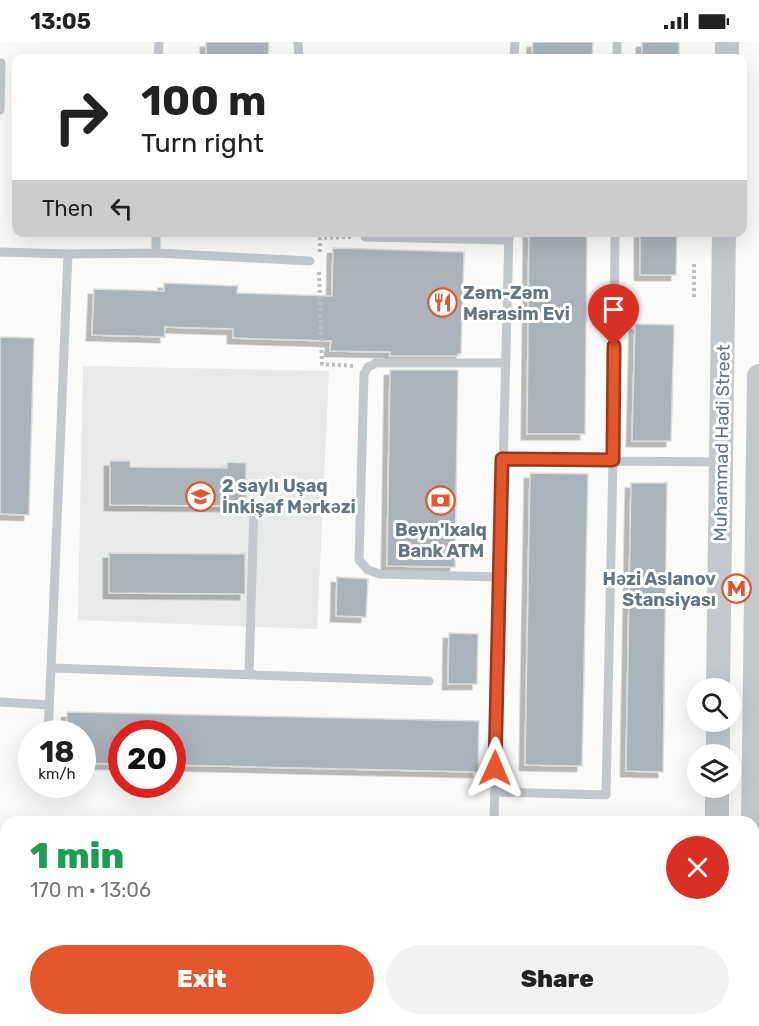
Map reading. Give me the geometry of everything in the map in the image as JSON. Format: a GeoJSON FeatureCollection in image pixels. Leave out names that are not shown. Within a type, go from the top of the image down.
{"type":"FeatureCollection","features":[{"type":"Feature","properties":{"kind":"street","name":"Muhammad Hadi Street"},"geometry":{"type":"LineString","coordinates":[[718,678],[724,237]]}},
{"type":"Feature","properties":{"kind":"street","name":"Muhammad Hadi Street"},"geometry":{"type":"LineString","coordinates":[[753,816],[759,376]]}},
{"type":"Feature","properties":{"kind":"street"},"geometry":{"type":"LineString","coordinates":[[720,568],[755,569]]}},
{"type":"Feature","properties":{"kind":"street"},"geometry":{"type":"LineString","coordinates":[[717,798],[717,816]]}},
{"type":"Feature","properties":{"kind":"lane"},"geometry":{"type":"LineString","coordinates":[[0,110],[1,63]]}},
{"type":"Feature","properties":{"kind":"lane"},"geometry":{"type":"LineString","coordinates":[[156,237],[156,253]]}},
{"type":"Feature","properties":{"kind":"lane"},"geometry":{"type":"LineString","coordinates":[[494,816],[508,237]]}},
{"type":"Feature","properties":{"kind":"lane"},"geometry":{"type":"LineString","coordinates":[[495,792],[606,795],[615,237]]}},
{"type":"Feature","properties":{"kind":"lane"},"geometry":{"type":"LineString","coordinates":[[0,252],[156,253],[310,261]]}},
{"type":"Feature","properties":{"kind":"lane"},"geometry":{"type":"LineString","coordinates":[[48,720],[68,254]]}},
{"type":"Feature","properties":{"kind":"lane"},"geometry":{"type":"LineString","coordinates":[[500,577],[380,574],[368,570],[359,560],[364,374],[368,366],[376,363],[506,363]]}},
{"type":"Feature","properties":{"kind":"lane"},"geometry":{"type":"LineString","coordinates":[[502,459],[721,462]]}},
{"type":"Feature","properties":{"kind":"lane"},"geometry":{"type":"LineString","coordinates":[[249,675],[254,508]]}},
{"type":"Feature","properties":{"kind":"lane"},"geometry":{"type":"LineString","coordinates":[[51,668],[429,681]]}},
{"type":"Feature","properties":{"kind":"lane"},"geometry":{"type":"LineString","coordinates":[[0,702],[49,705]]}},
{"type":"Feature","properties":{"kind":"path"},"geometry":{"type":"LineString","coordinates":[[365,237],[320,238],[319,261],[322,364],[368,366]]}},
{"type":"Feature","properties":{"kind":"path"},"geometry":{"type":"LineString","coordinates":[[694,264],[694,298]]}},
{"type":"Feature","properties":{"kind":"shaded area","name":"2 saylı Uşaq İnkişaf Mərkəzi"},"geometry":{"type":"Polygon","coordinates":[[[83,366],[329,371],[317,629],[78,620],[83,366]]]}},
{"type":"Feature","properties":{"kind":"building"},"geometry":{"type":"Polygon","coordinates":[[[206,42],[269,42],[268,54],[206,54],[206,42]]]}},
{"type":"Feature","properties":{"kind":"building"},"geometry":{"type":"Polygon","coordinates":[[[533,42],[593,42],[592,54],[532,54],[533,42]]]}},
{"type":"Feature","properties":{"kind":"building"},"geometry":{"type":"Polygon","coordinates":[[[642,42],[679,42],[679,54],[642,54],[642,42]]]}},
{"type":"Feature","properties":{"kind":"building"},"geometry":{"type":"Polygon","coordinates":[[[529,237],[587,237],[585,434],[527,434],[529,237]]]}},
{"type":"Feature","properties":{"kind":"building"},"geometry":{"type":"Polygon","coordinates":[[[640,237],[677,237],[676,275],[640,275],[640,237]]]}},
{"type":"Feature","properties":{"kind":"building"},"geometry":{"type":"Polygon","coordinates":[[[333,248],[464,252],[461,354],[458,356],[390,356],[390,352],[330,351],[331,341],[233,338],[233,329],[165,327],[165,337],[92,335],[94,289],[164,291],[164,283],[238,286],[237,293],[332,296],[333,248]]]}},
{"type":"Feature","properties":{"kind":"building"},"geometry":{"type":"Polygon","coordinates":[[[635,324],[674,325],[671,441],[632,441],[635,324]]]}},
{"type":"Feature","properties":{"kind":"building"},"geometry":{"type":"Polygon","coordinates":[[[0,337],[34,338],[29,515],[0,514],[0,337]]]}},
{"type":"Feature","properties":{"kind":"building"},"geometry":{"type":"Polygon","coordinates":[[[390,370],[458,370],[455,567],[387,566],[390,370]]]}},
{"type":"Feature","properties":{"kind":"building"},"geometry":{"type":"Polygon","coordinates":[[[110,461],[130,461],[130,467],[227,468],[227,462],[246,463],[246,506],[110,505],[110,461]]]}},
{"type":"Feature","properties":{"kind":"building"},"geometry":{"type":"Polygon","coordinates":[[[530,473],[588,474],[582,766],[525,765],[530,473]]]}},
{"type":"Feature","properties":{"kind":"building"},"geometry":{"type":"Polygon","coordinates":[[[631,483],[667,483],[663,772],[626,771],[631,483]]]}},
{"type":"Feature","properties":{"kind":"building"},"geometry":{"type":"Polygon","coordinates":[[[109,553],[245,554],[245,594],[109,593],[109,553]]]}},
{"type":"Feature","properties":{"kind":"building"},"geometry":{"type":"Polygon","coordinates":[[[337,577],[368,579],[366,617],[336,616],[337,577]]]}},
{"type":"Feature","properties":{"kind":"building"},"geometry":{"type":"Polygon","coordinates":[[[449,633],[478,634],[477,684],[448,684],[449,633]]]}},
{"type":"Feature","properties":{"kind":"building"},"geometry":{"type":"Polygon","coordinates":[[[67,712],[479,721],[478,772],[186,765],[186,720],[108,720],[108,764],[96,763],[96,720],[67,720],[67,712]]]}},
{"type":"Feature","properties":{"kind":"place","name":"Zәm-Zәm Mәrasim Evi"},"geometry":{"type":"Point","coordinates":[442,303]}},
{"type":"Feature","properties":{"kind":"place","name":"2 saylı Uşaq İnkişaf Mərkəzi"},"geometry":{"type":"Point","coordinates":[201,496]}},
{"type":"Feature","properties":{"kind":"place","name":"Beyn'lxalq Bank ATM"},"geometry":{"type":"Point","coordinates":[441,501]}},
{"type":"Feature","properties":{"kind":"place","name":"Həzi Aslanov Stansiyası"},"geometry":{"type":"Point","coordinates":[737,589]}},
{"type":"Feature","properties":{"kind":"route"},"geometry":{"type":"LineString","coordinates":[[495,768],[502,459],[613,460],[614,346]]}}]}
